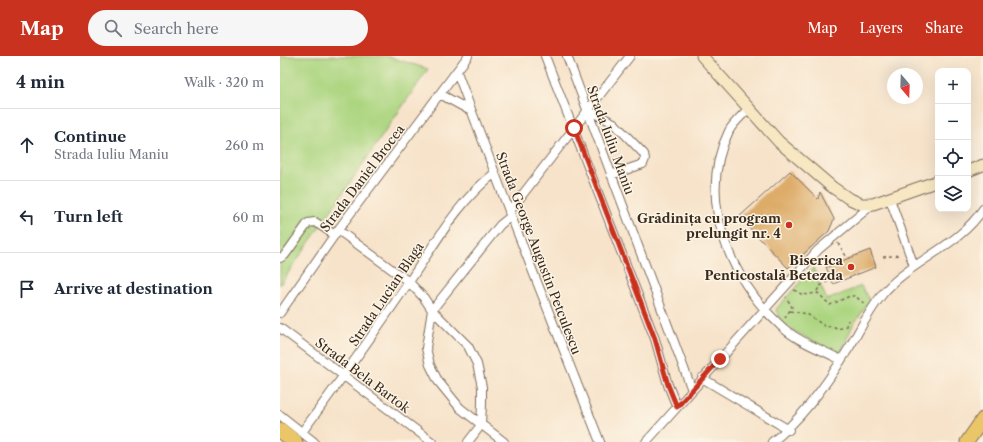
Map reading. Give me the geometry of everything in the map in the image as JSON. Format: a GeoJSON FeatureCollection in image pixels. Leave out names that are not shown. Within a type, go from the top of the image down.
{"type":"FeatureCollection","features":[{"type":"Feature","properties":{"kind":"highway"},"geometry":{"type":"LineString","coordinates":[[280,430],[298,437]]}},
{"type":"Feature","properties":{"kind":"main road"},"geometry":{"type":"LineString","coordinates":[[966,442],[983,419]]}},
{"type":"Feature","properties":{"kind":"street"},"geometry":{"type":"LineString","coordinates":[[545,56],[655,339],[668,385],[677,407]]}},
{"type":"Feature","properties":{"kind":"street","name":"Strada Iuliu Maniu"},"geometry":{"type":"LineString","coordinates":[[568,56],[692,390]]}},
{"type":"Feature","properties":{"kind":"street"},"geometry":{"type":"LineString","coordinates":[[504,442],[460,408],[438,381],[430,365],[426,348],[432,310],[510,214],[587,110],[630,56]]}},
{"type":"Feature","properties":{"kind":"street"},"geometry":{"type":"LineString","coordinates":[[702,56],[779,142],[832,187],[848,198],[861,204],[873,204],[935,182]]}},
{"type":"Feature","properties":{"kind":"street","name":"Strada Daniel Brocea"},"geometry":{"type":"LineString","coordinates":[[280,313],[336,232],[457,72],[465,57]]}},
{"type":"Feature","properties":{"kind":"street","name":"Strada George Augustin Petculescu"},"geometry":{"type":"LineString","coordinates":[[457,72],[510,214],[600,442]]}},
{"type":"Feature","properties":{"kind":"street"},"geometry":{"type":"LineString","coordinates":[[440,94],[471,111]]}},
{"type":"Feature","properties":{"kind":"street"},"geometry":{"type":"LineString","coordinates":[[749,108],[730,130],[721,150],[717,171],[716,193],[719,218],[730,255],[751,293],[764,310],[795,337],[841,360]]}},
{"type":"Feature","properties":{"kind":"street"},"geometry":{"type":"LineString","coordinates":[[587,110],[614,123],[644,154],[645,159],[643,164],[611,175]]}},
{"type":"Feature","properties":{"kind":"street"},"geometry":{"type":"LineString","coordinates":[[971,169],[983,165]]}},
{"type":"Feature","properties":{"kind":"street","name":"Strada Lucian Blaga"},"geometry":{"type":"LineString","coordinates":[[298,437],[344,376],[452,218],[474,191],[495,173]]}},
{"type":"Feature","properties":{"kind":"street"},"geometry":{"type":"LineString","coordinates":[[890,199],[914,266]]}},
{"type":"Feature","properties":{"kind":"street"},"geometry":{"type":"LineString","coordinates":[[646,442],[818,250],[873,204]]}},
{"type":"Feature","properties":{"kind":"street"},"geometry":{"type":"LineString","coordinates":[[772,442],[789,430],[841,360],[863,320],[886,290],[914,266],[962,233],[983,209]]}},
{"type":"Feature","properties":{"kind":"street"},"geometry":{"type":"LineString","coordinates":[[280,258],[285,255],[308,223],[315,222],[336,232],[409,282],[424,298],[432,310],[468,346],[477,364],[482,388],[481,425],[468,442]]}},
{"type":"Feature","properties":{"kind":"street","name":"Strada Bela Bartok"},"geometry":{"type":"LineString","coordinates":[[280,328],[432,442]]}},
{"type":"Feature","properties":{"kind":"street"},"geometry":{"type":"LineString","coordinates":[[702,378],[789,430]]}},
{"type":"Feature","properties":{"kind":"street"},"geometry":{"type":"LineString","coordinates":[[280,415],[298,437],[314,442]]}},
{"type":"Feature","properties":{"kind":"path"},"geometry":{"type":"LineString","coordinates":[[838,243],[846,256]]}},
{"type":"Feature","properties":{"kind":"path"},"geometry":{"type":"LineString","coordinates":[[883,257],[899,255]]}},
{"type":"Feature","properties":{"kind":"path"},"geometry":{"type":"LineString","coordinates":[[781,322],[790,311],[792,305],[785,298],[793,289],[803,295],[816,292],[820,286],[830,280]]}},
{"type":"Feature","properties":{"kind":"path"},"geometry":{"type":"LineString","coordinates":[[816,292],[830,305],[855,296],[868,308]]}},
{"type":"Feature","properties":{"kind":"path"},"geometry":{"type":"LineString","coordinates":[[790,311],[807,314],[826,327],[832,326],[842,328],[846,326],[848,320]]}},
{"type":"Feature","properties":{"kind":"green space"},"geometry":{"type":"Polygon","coordinates":[[[280,56],[386,56],[428,69],[280,285],[280,56]]]}},
{"type":"Feature","properties":{"kind":"green space"},"geometry":{"type":"Polygon","coordinates":[[[813,268],[827,300],[861,286],[870,301],[853,325],[842,350],[837,352],[801,335],[792,329],[784,323],[776,309],[813,268]]]}},
{"type":"Feature","properties":{"kind":"building","name":"Grădinița cu program prelungit nr. 4"},"geometry":{"type":"Polygon","coordinates":[[[790,171],[818,199],[820,192],[834,219],[829,231],[788,268],[739,217],[790,171]]]}},
{"type":"Feature","properties":{"kind":"building","name":"Biserica Penticostală Betezda"},"geometry":{"type":"Polygon","coordinates":[[[870,250],[876,267],[833,284],[826,267],[870,250]]]}},
{"type":"Feature","properties":{"kind":"place","name":"Grădinița cu program prelungit nr. 4"},"geometry":{"type":"Point","coordinates":[789,225]}},
{"type":"Feature","properties":{"kind":"place","name":"Biserica Penticostală Betezda"},"geometry":{"type":"Point","coordinates":[851,267]}},
{"type":"Feature","properties":{"kind":"route"},"geometry":{"type":"LineString","coordinates":[[574,128],[655,339],[668,385],[677,407],[720,359]]}}]}
